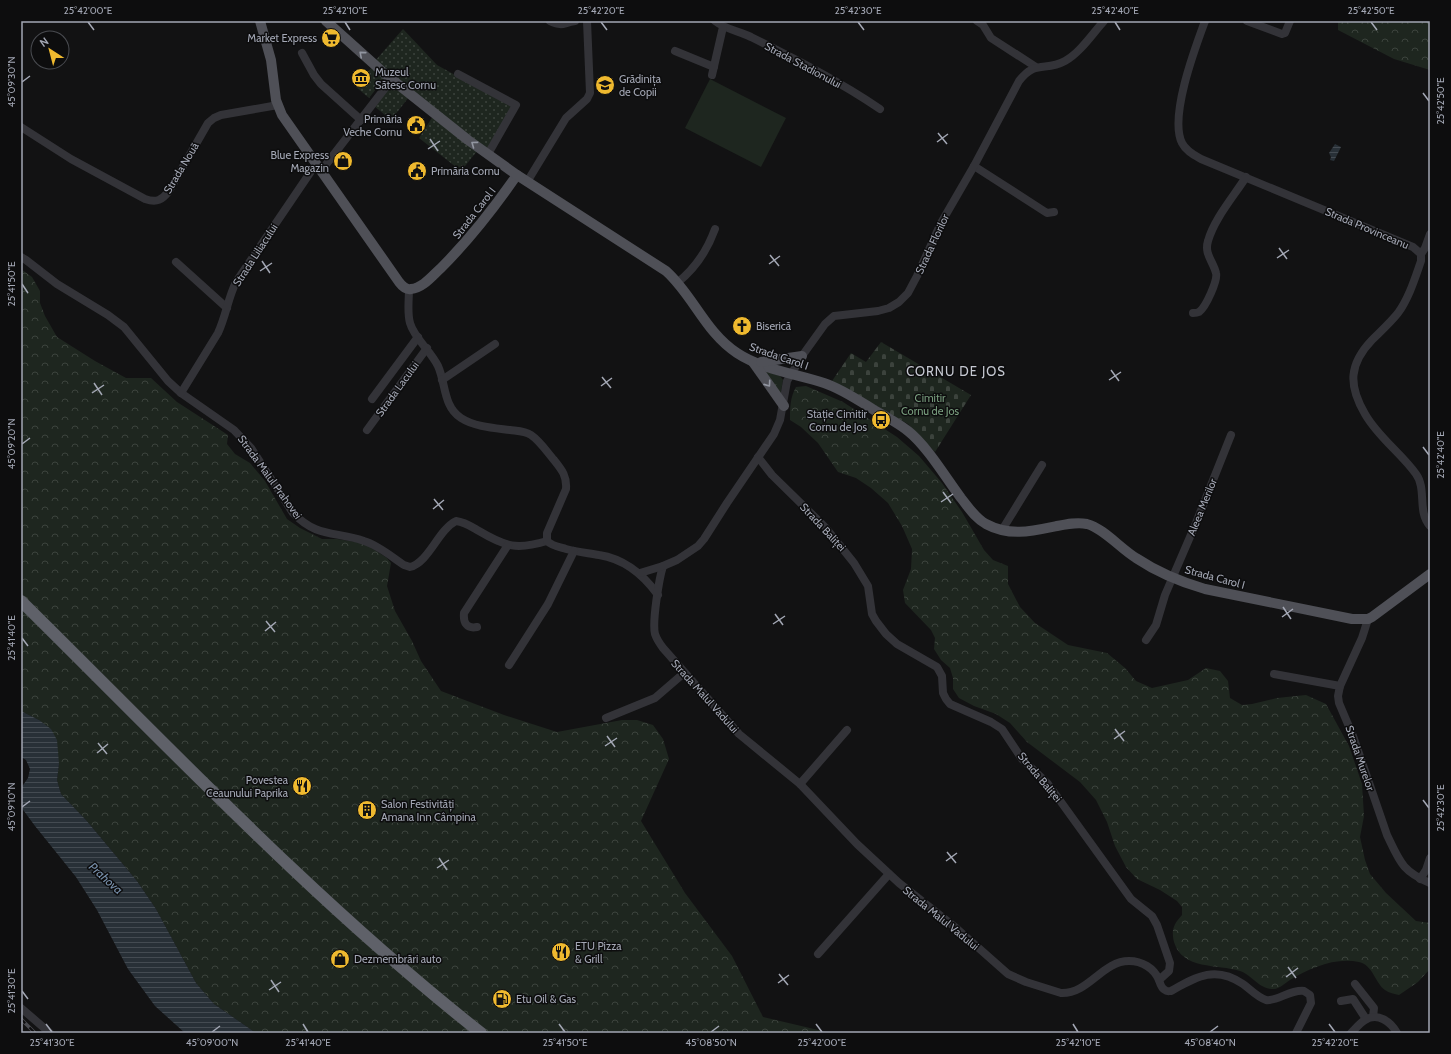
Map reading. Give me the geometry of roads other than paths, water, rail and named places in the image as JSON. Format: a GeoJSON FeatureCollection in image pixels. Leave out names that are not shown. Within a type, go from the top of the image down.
{"type":"FeatureCollection","features":[{"type":"Feature","properties":{"kind":"highway"},"geometry":{"type":"LineString","coordinates":[[21,601],[257,836],[308,884],[393,960],[481,1033]]}},
{"type":"Feature","properties":{"kind":"highway"},"geometry":{"type":"LineString","coordinates":[[21,611],[258,847],[383,960],[469,1033]]}},
{"type":"Feature","properties":{"kind":"main road"},"geometry":{"type":"LineString","coordinates":[[260,21],[271,60],[278,105],[286,121],[399,282],[402,286],[409,289]]}},
{"type":"Feature","properties":{"kind":"main road"},"geometry":{"type":"LineString","coordinates":[[326,21],[392,79],[517,175]]}},
{"type":"Feature","properties":{"kind":"main road","name":"Strada Carol I"},"geometry":{"type":"LineString","coordinates":[[409,289],[418,287],[428,280],[464,245],[481,225],[517,175],[655,263],[677,283],[718,339],[737,353],[752,362],[820,382],[840,390],[906,429],[920,443],[977,517],[984,523],[1002,530],[1023,533],[1074,524],[1089,525],[1102,531],[1125,551],[1137,559],[1173,578],[1205,589],[1352,619],[1368,619]]}},
{"type":"Feature","properties":{"kind":"main road"},"geometry":{"type":"LineString","coordinates":[[752,362],[770,362],[802,356]]}},
{"type":"Feature","properties":{"kind":"main road"},"geometry":{"type":"LineString","coordinates":[[752,362],[784,406]]}},
{"type":"Feature","properties":{"kind":"main road"},"geometry":{"type":"LineString","coordinates":[[1368,619],[1430,574]]}},
{"type":"Feature","properties":{"kind":"street"},"geometry":{"type":"LineString","coordinates":[[550,21],[559,25],[566,25],[575,21]]}},
{"type":"Feature","properties":{"kind":"street"},"geometry":{"type":"LineString","coordinates":[[528,182],[566,118],[587,99],[590,93],[587,21]]}},
{"type":"Feature","properties":{"kind":"street","name":"Strada Stadionului"},"geometry":{"type":"LineString","coordinates":[[714,21],[723,27],[731,28],[750,37],[813,70],[856,93],[880,109]]}},
{"type":"Feature","properties":{"kind":"street"},"geometry":{"type":"LineString","coordinates":[[977,21],[983,25],[991,38],[1036,67],[1048,67],[1059,64],[1072,57],[1104,21]]}},
{"type":"Feature","properties":{"kind":"street","name":"Strada Provinceanu"},"geometry":{"type":"LineString","coordinates":[[1205,21],[1192,59],[1180,107],[1179,136],[1183,145],[1194,155],[1413,247],[1421,254],[1421,261],[1402,308],[1362,352],[1353,370],[1353,380],[1355,395],[1365,415],[1418,478],[1421,486],[1424,515],[1430,526]]}},
{"type":"Feature","properties":{"kind":"street"},"geometry":{"type":"LineString","coordinates":[[1247,21],[1280,34],[1285,32],[1290,21]]}},
{"type":"Feature","properties":{"kind":"street"},"geometry":{"type":"LineString","coordinates":[[675,51],[713,71],[723,27]]}},
{"type":"Feature","properties":{"kind":"street"},"geometry":{"type":"LineString","coordinates":[[302,53],[314,75],[321,84],[361,120]]}},
{"type":"Feature","properties":{"kind":"street","name":"Strada Florilor"},"geometry":{"type":"LineString","coordinates":[[791,374],[829,319],[839,315],[883,309],[899,302],[908,293],[941,223],[974,166],[1019,81],[1024,74],[1036,67]]}},
{"type":"Feature","properties":{"kind":"street"},"geometry":{"type":"LineString","coordinates":[[458,74],[516,105],[488,154]]}},
{"type":"Feature","properties":{"kind":"street","name":"Strada Liliacului"},"geometry":{"type":"LineString","coordinates":[[181,393],[218,332],[236,282],[319,168],[361,120],[392,79]]}},
{"type":"Feature","properties":{"kind":"street","name":"Strada Nouă"},"geometry":{"type":"LineString","coordinates":[[21,127],[71,159],[146,199],[157,201],[162,199],[169,191],[208,123],[214,118],[221,115],[278,105]]}},
{"type":"Feature","properties":{"kind":"street"},"geometry":{"type":"LineString","coordinates":[[974,166],[1047,213],[1054,212]]}},
{"type":"Feature","properties":{"kind":"street"},"geometry":{"type":"LineString","coordinates":[[1193,313],[1199,312],[1205,304],[1216,279],[1216,272],[1206,248],[1208,240],[1214,227],[1246,178]]}},
{"type":"Feature","properties":{"kind":"street"},"geometry":{"type":"LineString","coordinates":[[677,283],[693,270],[710,244],[715,229]]}},
{"type":"Feature","properties":{"kind":"street"},"geometry":{"type":"LineString","coordinates":[[1421,254],[1430,234]]}},
{"type":"Feature","properties":{"kind":"street","name":"Strada Malul Prahovei"},"geometry":{"type":"LineString","coordinates":[[21,257],[57,284],[108,315],[124,327],[168,380],[181,393],[224,422],[244,440],[293,513],[313,529],[328,534],[366,541],[404,565],[410,567],[424,557],[450,524],[456,521],[466,524],[493,539],[508,545],[534,545],[547,541]]}},
{"type":"Feature","properties":{"kind":"street"},"geometry":{"type":"LineString","coordinates":[[176,262],[227,308]]}},
{"type":"Feature","properties":{"kind":"street","name":"Strada Lacului"},"geometry":{"type":"LineString","coordinates":[[409,289],[409,320],[411,326],[436,362],[447,401],[455,413],[471,423],[518,431],[531,435],[541,444],[565,475],[567,482],[566,489],[547,533],[547,541]]}},
{"type":"Feature","properties":{"kind":"street"},"geometry":{"type":"LineString","coordinates":[[372,399],[418,337]]}},
{"type":"Feature","properties":{"kind":"street"},"geometry":{"type":"LineString","coordinates":[[442,380],[495,344]]}},
{"type":"Feature","properties":{"kind":"street","name":"Strada Lacului"},"geometry":{"type":"LineString","coordinates":[[367,430],[427,348]]}},
{"type":"Feature","properties":{"kind":"street"},"geometry":{"type":"LineString","coordinates":[[640,572],[663,566],[690,552],[704,539],[726,503],[777,428],[784,406],[787,381],[791,374]]}},
{"type":"Feature","properties":{"kind":"street","name":"Aleea Merilor"},"geometry":{"type":"LineString","coordinates":[[1146,640],[1156,625],[1161,605],[1231,435]]}},
{"type":"Feature","properties":{"kind":"street","name":"Strada Baliței"},"geometry":{"type":"LineString","coordinates":[[758,457],[772,475],[825,527],[854,563],[868,586],[872,614],[880,628],[897,644],[938,667],[942,676],[943,693],[950,704],[991,722],[1002,729],[1022,759],[1048,784],[1131,899],[1152,916],[1157,925],[1170,963],[1169,971],[1159,980]]}},
{"type":"Feature","properties":{"kind":"street"},"geometry":{"type":"LineString","coordinates":[[1002,530],[1042,465]]}},
{"type":"Feature","properties":{"kind":"street"},"geometry":{"type":"LineString","coordinates":[[547,541],[551,545],[613,558],[631,566],[640,572],[658,595]]}},
{"type":"Feature","properties":{"kind":"street"},"geometry":{"type":"LineString","coordinates":[[477,628],[469,628],[466,625],[463,618],[464,613],[508,545]]}},
{"type":"Feature","properties":{"kind":"street"},"geometry":{"type":"LineString","coordinates":[[509,664],[548,604],[574,551]]}},
{"type":"Feature","properties":{"kind":"street","name":"Strada Malul Vadului"},"geometry":{"type":"LineString","coordinates":[[663,566],[654,626],[655,634],[663,648],[684,673],[739,734],[800,784],[857,844],[889,874],[956,928],[1008,974],[1017,979],[1061,992],[1074,992],[1114,965],[1124,961],[1131,961],[1140,962],[1149,967],[1157,976],[1164,990],[1171,991],[1194,978],[1212,974],[1221,975],[1236,980],[1259,997],[1268,1000],[1292,991],[1304,991],[1310,995],[1311,1003],[1296,1033]]}},
{"type":"Feature","properties":{"kind":"street","name":"Strada Murelor"},"geometry":{"type":"LineString","coordinates":[[1368,619],[1362,638],[1340,686],[1338,696],[1388,835],[1405,869],[1420,879],[1430,883]]}},
{"type":"Feature","properties":{"kind":"street"},"geometry":{"type":"LineString","coordinates":[[606,718],[655,698],[684,673]]}},
{"type":"Feature","properties":{"kind":"street"},"geometry":{"type":"LineString","coordinates":[[1274,674],[1340,686]]}},
{"type":"Feature","properties":{"kind":"street"},"geometry":{"type":"LineString","coordinates":[[800,784],[847,730]]}},
{"type":"Feature","properties":{"kind":"street"},"geometry":{"type":"LineString","coordinates":[[1420,879],[1426,870],[1430,858]]}},
{"type":"Feature","properties":{"kind":"street"},"geometry":{"type":"LineString","coordinates":[[818,954],[889,874]]}},
{"type":"Feature","properties":{"kind":"street"},"geometry":{"type":"LineString","coordinates":[[1351,1033],[1369,1018],[1374,1008],[1355,984]]}},
{"type":"Feature","properties":{"kind":"street"},"geometry":{"type":"LineString","coordinates":[[1341,1001],[1353,999],[1369,1018],[1385,1019],[1394,1027],[1397,1033]]}},
{"type":"Feature","properties":{"kind":"street"},"geometry":{"type":"LineString","coordinates":[[21,1008],[50,1033]]}},
{"type":"Feature","properties":{"kind":"water"},"geometry":{"type":"Polygon","coordinates":[[[1335,144],[1341,147],[1334,161],[1330,160],[1331,157],[1329,153],[1335,144]]]}},
{"type":"Feature","properties":{"kind":"water","name":"Prahova"},"geometry":{"type":"Polygon","coordinates":[[[21,711],[39,720],[51,729],[57,740],[59,764],[57,780],[61,794],[86,820],[137,881],[156,909],[196,983],[214,1004],[256,1033],[185,1033],[155,1006],[128,969],[97,910],[76,877],[21,807],[21,788],[28,778],[30,769],[26,760],[21,757],[21,711]]]}},
{"type":"Feature","properties":{"kind":"railway"},"geometry":{"type":"LineString","coordinates":[[21,1019],[35,1033]]}},
{"type":"Feature","properties":{"kind":"place","name":"Market Express"},"geometry":{"type":"Point","coordinates":[331,38]}},
{"type":"Feature","properties":{"kind":"place","name":"Muzeul Sătesc Cornu"},"geometry":{"type":"Point","coordinates":[361,78]}},
{"type":"Feature","properties":{"kind":"place","name":"Grădinița de Copii"},"geometry":{"type":"Point","coordinates":[605,85]}},
{"type":"Feature","properties":{"kind":"place","name":"Primăria Veche Cornu"},"geometry":{"type":"Point","coordinates":[416,125]}},
{"type":"Feature","properties":{"kind":"place","name":"Blue Express Magazin"},"geometry":{"type":"Point","coordinates":[343,161]}},
{"type":"Feature","properties":{"kind":"place","name":"Primăria Cornu"},"geometry":{"type":"Point","coordinates":[417,171]}},
{"type":"Feature","properties":{"kind":"place","name":"Biserică"},"geometry":{"type":"Point","coordinates":[742,326]}},
{"type":"Feature","properties":{"kind":"place","name":"Stație Cimitir Cornu de Jos"},"geometry":{"type":"Point","coordinates":[881,420]}},
{"type":"Feature","properties":{"kind":"place","name":"Povestea Ceaunului Paprika"},"geometry":{"type":"Point","coordinates":[302,786]}},
{"type":"Feature","properties":{"kind":"place","name":"Salon Festivități Amana Inn Câmpina"},"geometry":{"type":"Point","coordinates":[367,810]}},
{"type":"Feature","properties":{"kind":"place","name":"ETU Pizza & Grill"},"geometry":{"type":"Point","coordinates":[561,952]}},
{"type":"Feature","properties":{"kind":"place","name":"Dezmembrări auto"},"geometry":{"type":"Point","coordinates":[340,959]}},
{"type":"Feature","properties":{"kind":"place","name":"Etu Oil & Gas"},"geometry":{"type":"Point","coordinates":[502,999]}},
{"type":"Feature","properties":{"kind":"district","name":"CORNU DE JOS"},"geometry":{"type":"Point","coordinates":[956,371]}},
{"type":"Feature","properties":{"kind":"park label","name":"Cimitir Cornu de Jos"},"geometry":{"type":"Point","coordinates":[930,404]}}]}
